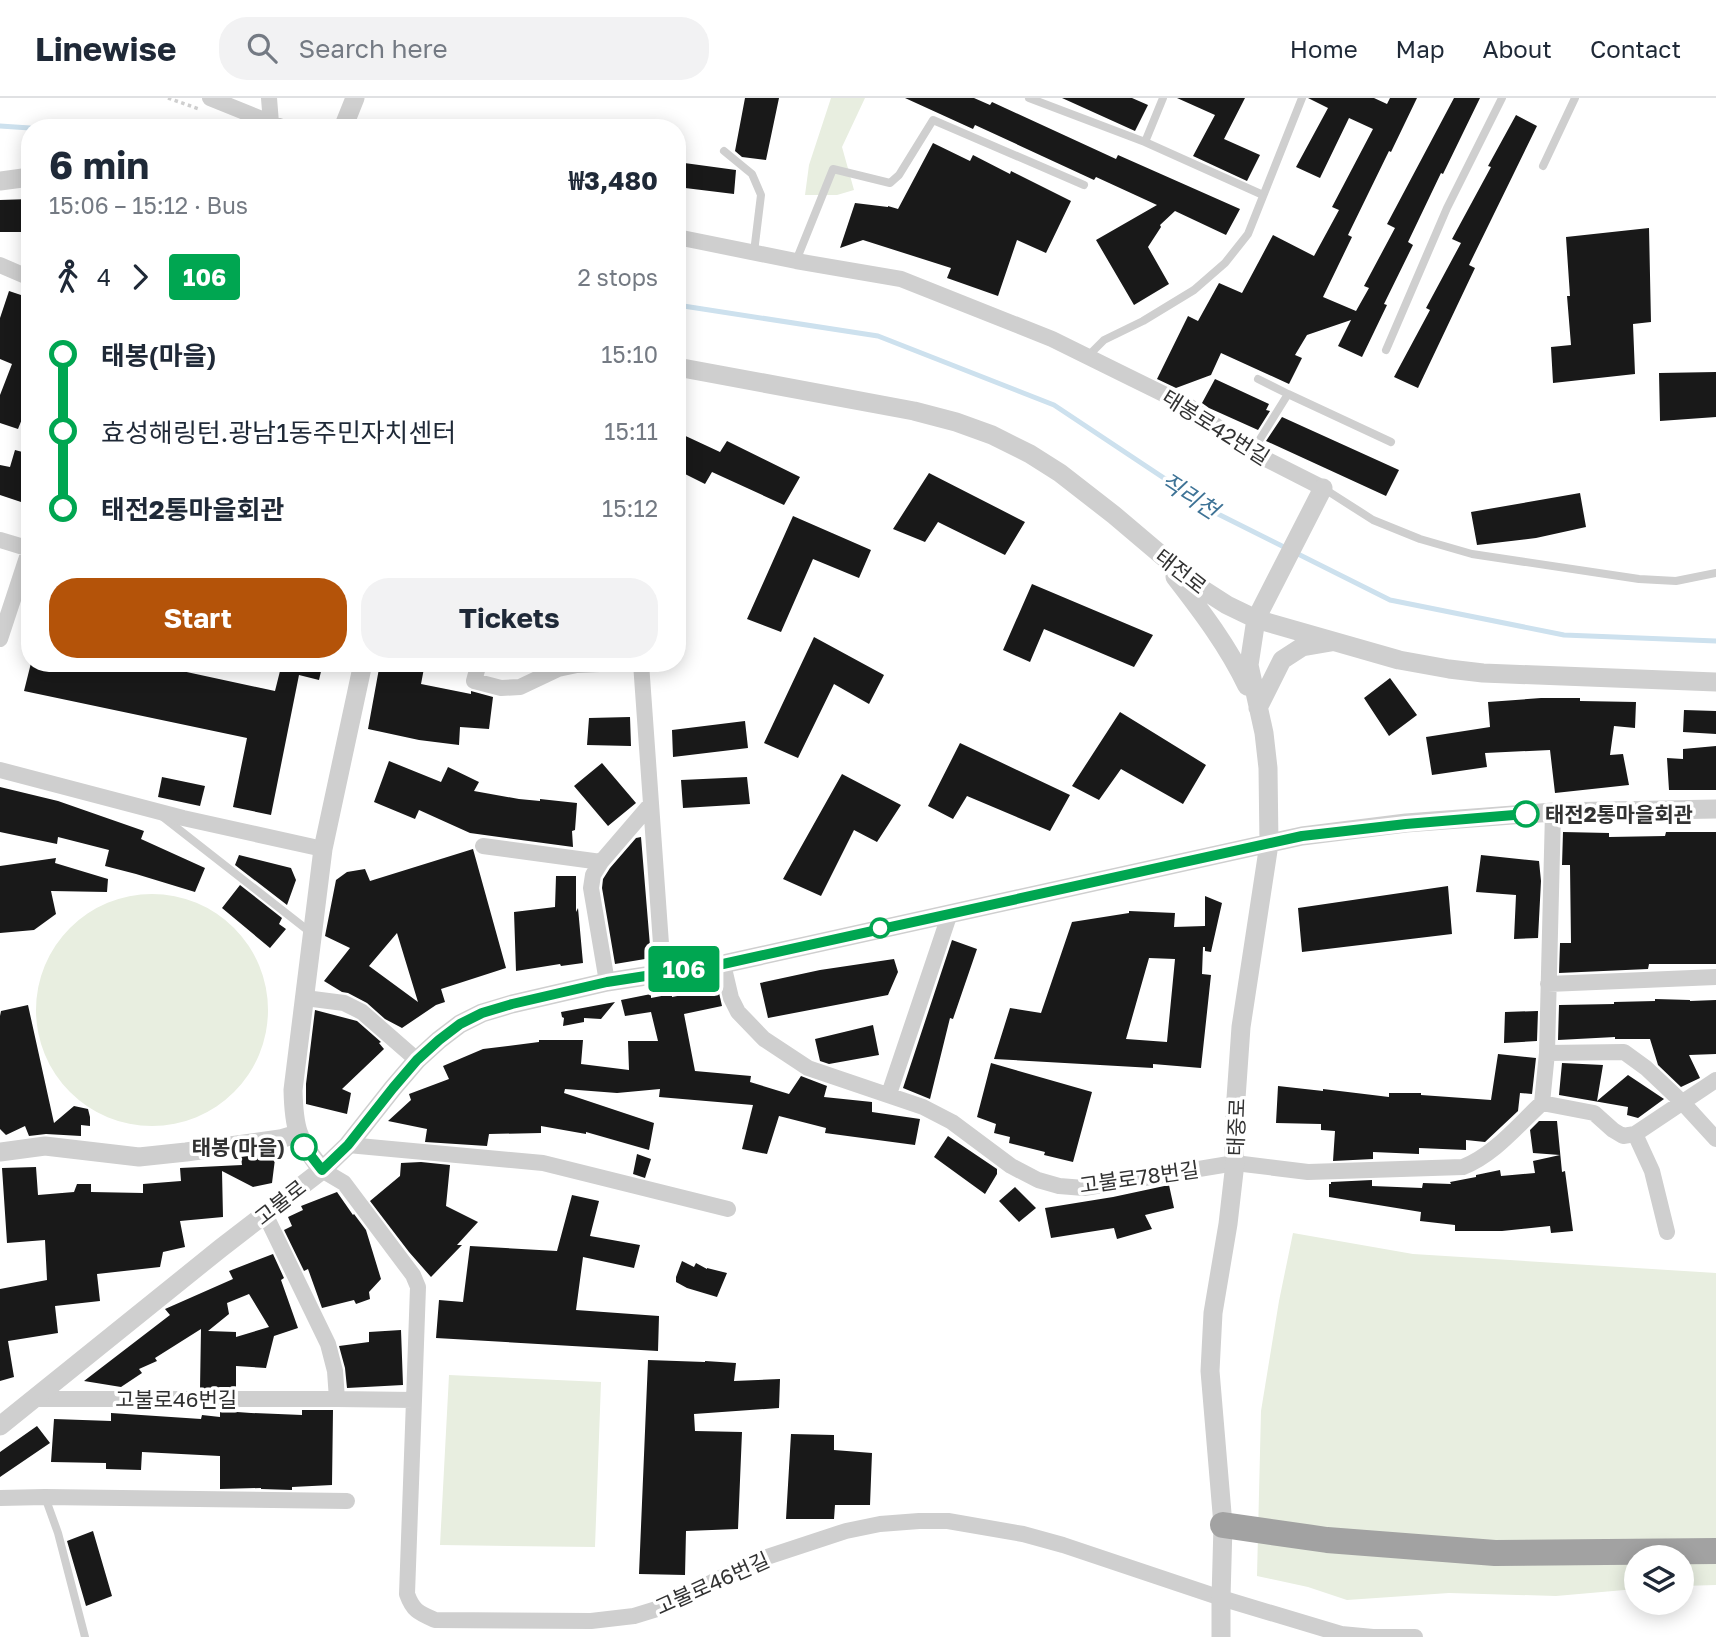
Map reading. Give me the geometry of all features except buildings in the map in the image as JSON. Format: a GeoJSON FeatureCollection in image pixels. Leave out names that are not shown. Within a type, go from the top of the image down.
{"type":"FeatureCollection","features":[{"type":"Feature","properties":{"kind":"highway"},"geometry":{"type":"LineString","coordinates":[[1223,1525],[1327,1540],[1494,1553],[1716,1551]]}},
{"type":"Feature","properties":{"kind":"street"},"geometry":{"type":"LineString","coordinates":[[210,98],[260,119]]}},
{"type":"Feature","properties":{"kind":"street"},"geometry":{"type":"LineString","coordinates":[[270,98],[275,119]]}},
{"type":"Feature","properties":{"kind":"street"},"geometry":{"type":"LineString","coordinates":[[347,119],[355,98]]}},
{"type":"Feature","properties":{"kind":"street"},"geometry":{"type":"LineString","coordinates":[[0,181],[21,178]]}},
{"type":"Feature","properties":{"kind":"street","name":"태봉로42번길"},"geometry":{"type":"LineString","coordinates":[[686,239],[901,279],[1052,339],[1190,407],[1252,452],[1323,488]]}},
{"type":"Feature","properties":{"kind":"street"},"geometry":{"type":"LineString","coordinates":[[0,265],[21,274]]}},
{"type":"Feature","properties":{"kind":"street","name":"태전로"},"geometry":{"type":"LineString","coordinates":[[686,369],[914,411],[992,435],[1060,473],[1087,492],[1199,587],[1256,619],[1399,660],[1461,670],[1716,682]]}},
{"type":"Feature","properties":{"kind":"street","name":"태중로"},"geometry":{"type":"LineString","coordinates":[[1221,1637],[1223,1525],[1210,1371],[1213,1313],[1235,1163],[1233,1141],[1241,1027],[1269,844],[1268,768],[1264,733],[1249,665],[1256,619],[1323,488]]}},
{"type":"Feature","properties":{"kind":"street"},"geometry":{"type":"LineString","coordinates":[[0,540],[21,546]]}},
{"type":"Feature","properties":{"kind":"street"},"geometry":{"type":"LineString","coordinates":[[1153,549],[1210,623],[1239,668],[1258,708]]}},
{"type":"Feature","properties":{"kind":"street"},"geometry":{"type":"LineString","coordinates":[[0,639],[21,576]]}},
{"type":"Feature","properties":{"kind":"street"},"geometry":{"type":"LineString","coordinates":[[1258,708],[1282,660],[1302,647],[1336,640]]}},
{"type":"Feature","properties":{"kind":"street"},"geometry":{"type":"LineString","coordinates":[[361,672],[323,849],[293,1090],[293,1110],[297,1134],[304,1147],[322,1170],[344,1183],[413,1275],[418,1287],[414,1400]]}},
{"type":"Feature","properties":{"kind":"street"},"geometry":{"type":"LineString","coordinates":[[476,672],[474,681],[501,688],[520,687],[552,672]]}},
{"type":"Feature","properties":{"kind":"street"},"geometry":{"type":"LineString","coordinates":[[642,672],[663,972]]}},
{"type":"Feature","properties":{"kind":"street"},"geometry":{"type":"LineString","coordinates":[[0,770],[155,811],[323,849]]}},
{"type":"Feature","properties":{"kind":"street"},"geometry":{"type":"LineString","coordinates":[[607,982],[591,888],[593,875],[650,805]]}},
{"type":"Feature","properties":{"kind":"street","name":"고불로"},"geometry":{"type":"LineString","coordinates":[[0,1426],[322,1170],[348,1145],[417,1060],[460,1024],[482,1013],[607,982],[723,964],[1302,836],[1553,812],[1716,808]]}},
{"type":"Feature","properties":{"kind":"street"},"geometry":{"type":"LineString","coordinates":[[1553,812],[1546,1053],[1542,1103],[1594,1112],[1623,1136],[1635,1134],[1716,1080]]}},
{"type":"Feature","properties":{"kind":"street"},"geometry":{"type":"LineString","coordinates":[[483,846],[601,862]]}},
{"type":"Feature","properties":{"kind":"street"},"geometry":{"type":"LineString","coordinates":[[889,1094],[950,913]]}},
{"type":"Feature","properties":{"kind":"street","name":"고불로78번길"},"geometry":{"type":"LineString","coordinates":[[723,964],[731,998],[738,1012],[764,1038],[808,1068],[923,1107],[952,1122],[1011,1166],[1038,1180],[1059,1186],[1084,1188],[1235,1163],[1308,1172],[1463,1167],[1490,1151],[1542,1103]]}},
{"type":"Feature","properties":{"kind":"street"},"geometry":{"type":"LineString","coordinates":[[1548,984],[1716,977]]}},
{"type":"Feature","properties":{"kind":"street"},"geometry":{"type":"LineString","coordinates":[[304,998],[344,1003],[362,1012],[417,1060]]}},
{"type":"Feature","properties":{"kind":"street"},"geometry":{"type":"LineString","coordinates":[[1546,1053],[1624,1052],[1646,1068],[1716,1139]]}},
{"type":"Feature","properties":{"kind":"street"},"geometry":{"type":"LineString","coordinates":[[0,1152],[45,1146],[139,1157],[266,1141],[297,1134]]}},
{"type":"Feature","properties":{"kind":"street"},"geometry":{"type":"LineString","coordinates":[[1635,1134],[1652,1171],[1667,1232]]}},
{"type":"Feature","properties":{"kind":"street"},"geometry":{"type":"LineString","coordinates":[[348,1145],[543,1163],[728,1209]]}},
{"type":"Feature","properties":{"kind":"street"},"geometry":{"type":"LineString","coordinates":[[265,1214],[328,1344],[335,1371],[337,1399]]}},
{"type":"Feature","properties":{"kind":"street","name":"고불로46번길"},"geometry":{"type":"LineString","coordinates":[[34,1399],[414,1400],[407,1594],[411,1605],[420,1614],[435,1620],[591,1621],[634,1616],[660,1608],[755,1562],[846,1531],[880,1524],[948,1521],[1063,1545],[1221,1598],[1341,1634],[1415,1637]]}},
{"type":"Feature","properties":{"kind":"street"},"geometry":{"type":"LineString","coordinates":[[0,1498],[347,1501]]}},
{"type":"Feature","properties":{"kind":"lane"},"geometry":{"type":"LineString","coordinates":[[1029,98],[1146,142],[1263,195]]}},
{"type":"Feature","properties":{"kind":"lane"},"geometry":{"type":"LineString","coordinates":[[1146,142],[1163,98]]}},
{"type":"Feature","properties":{"kind":"lane"},"geometry":{"type":"LineString","coordinates":[[1087,357],[1104,341],[1194,290],[1225,263],[1248,234],[1302,98]]}},
{"type":"Feature","properties":{"kind":"lane"},"geometry":{"type":"LineString","coordinates":[[1386,350],[1447,208],[1502,98]]}},
{"type":"Feature","properties":{"kind":"lane"},"geometry":{"type":"LineString","coordinates":[[1543,166],[1575,98]]}},
{"type":"Feature","properties":{"kind":"lane"},"geometry":{"type":"LineString","coordinates":[[796,261],[834,169],[890,183],[899,175],[933,120],[1084,185]]}},
{"type":"Feature","properties":{"kind":"lane"},"geometry":{"type":"LineString","coordinates":[[724,150],[752,174],[761,195],[754,252]]}},
{"type":"Feature","properties":{"kind":"lane"},"geometry":{"type":"LineString","coordinates":[[1258,379],[1391,442]]}},
{"type":"Feature","properties":{"kind":"lane"},"geometry":{"type":"LineString","coordinates":[[1252,452],[1288,394]]}},
{"type":"Feature","properties":{"kind":"lane","name":"태봉로42번길"},"geometry":{"type":"LineString","coordinates":[[1323,488],[1373,520],[1420,539],[1472,554],[1639,579],[1676,581],[1716,573]]}},
{"type":"Feature","properties":{"kind":"lane"},"geometry":{"type":"LineString","coordinates":[[155,811],[313,934]]}},
{"type":"Feature","properties":{"kind":"lane"},"geometry":{"type":"LineString","coordinates":[[45,1497],[58,1533],[85,1637]]}},
{"type":"Feature","properties":{"kind":"shaded area"},"geometry":{"type":"Polygon","coordinates":[[[831,98],[865,98],[842,147],[854,190],[837,195],[805,195],[809,165],[831,98]]]}},
{"type":"Feature","properties":{"kind":"shaded area"},"geometry":{"type":"Polygon","coordinates":[[[152,894],[196,903],[234,928],[259,966],[268,1010],[259,1054],[234,1092],[196,1117],[152,1126],[108,1117],[70,1092],[45,1054],[36,1010],[45,966],[70,928],[108,903],[152,894]]]}},
{"type":"Feature","properties":{"kind":"shaded area"},"geometry":{"type":"Polygon","coordinates":[[[1293,1233],[1413,1254],[1716,1273],[1716,1585],[1694,1586],[1694,1545],[1624,1545],[1624,1590],[1556,1596],[1449,1593],[1347,1600],[1308,1587],[1257,1576],[1261,1411],[1293,1233]]]}},
{"type":"Feature","properties":{"kind":"shaded area"},"geometry":{"type":"Polygon","coordinates":[[[449,1375],[601,1382],[595,1547],[440,1545],[449,1375]]]}},
{"type":"Feature","properties":{"kind":"waterway","name":"직리천"},"geometry":{"type":"LineString","coordinates":[[0,126],[21,127]]}},
{"type":"Feature","properties":{"kind":"waterway","name":"직리천"},"geometry":{"type":"LineString","coordinates":[[686,306],[878,336],[1054,405],[1218,514],[1390,600],[1564,635],[1716,641]]}},
{"type":"Feature","properties":{"kind":"bus line","name":"106"},"geometry":{"type":"LineString","coordinates":[[304,1147],[322,1170],[348,1145],[417,1060],[439,1040],[460,1024],[482,1013],[512,1004],[607,982],[723,964],[1302,836],[1526,814]]}},
{"type":"Feature","properties":{"kind":"place","name":"태전2통마을회관"},"geometry":{"type":"Point","coordinates":[1526,814]}},
{"type":"Feature","properties":{"kind":"place","name":"태봉(마을)"},"geometry":{"type":"Point","coordinates":[304,1147]}}]}
